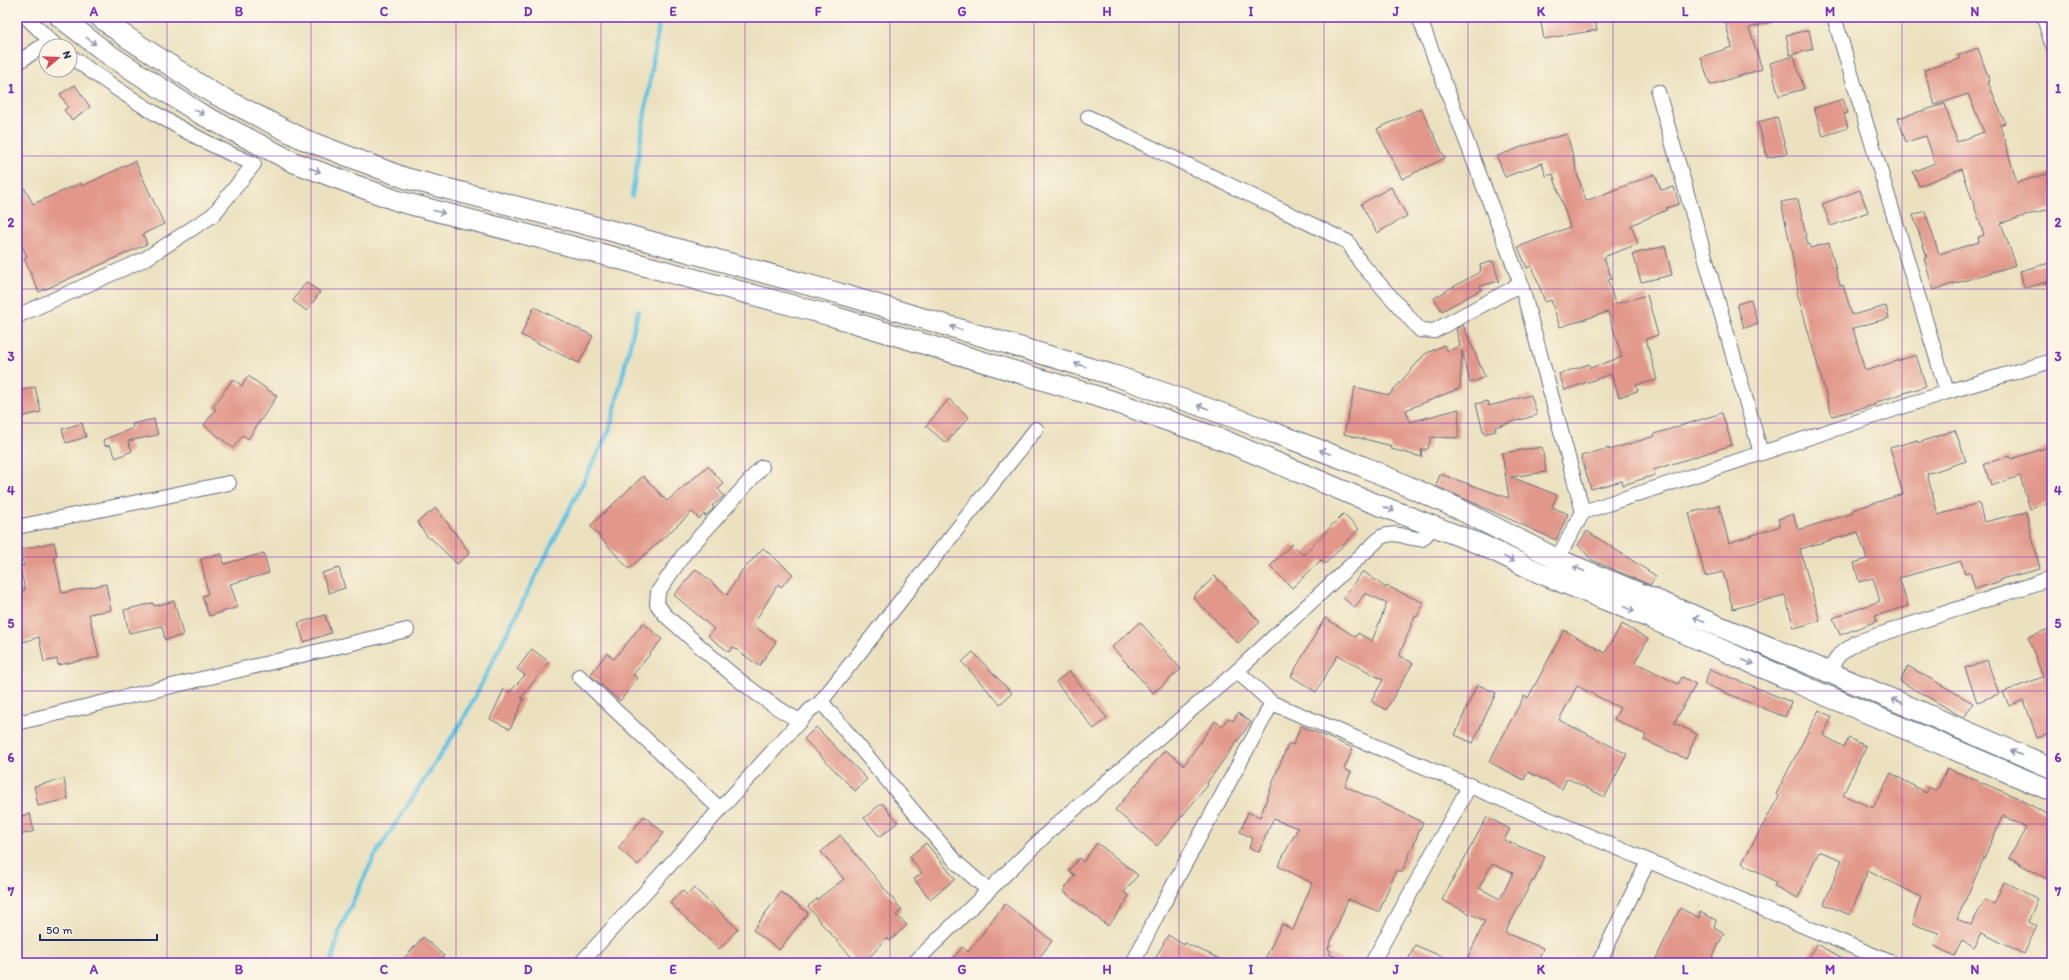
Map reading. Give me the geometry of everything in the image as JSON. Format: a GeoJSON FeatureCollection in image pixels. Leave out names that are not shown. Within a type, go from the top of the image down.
{"type":"FeatureCollection","features":[{"type":"Feature","properties":{"kind":"main road"},"geometry":{"type":"LineString","coordinates":[[60,17],[108,54],[199,113],[293,162],[391,199],[824,314],[1109,400],[1223,440],[1433,527],[1482,545],[1542,574],[1650,618],[1711,646],[2052,791]]}},
{"type":"Feature","properties":{"kind":"main road"},"geometry":{"type":"LineString","coordinates":[[100,17],[122,34],[211,92],[303,139],[398,175],[838,293],[1116,376],[1362,466],[1458,508],[1557,559],[1828,672],[2052,768]]}},
{"type":"Feature","properties":{"kind":"main road"},"geometry":{"type":"LineString","coordinates":[[1711,646],[1720,628]]}},
{"type":"Feature","properties":{"kind":"street"},"geometry":{"type":"LineString","coordinates":[[26,17],[47,38]]}},
{"type":"Feature","properties":{"kind":"street"},"geometry":{"type":"LineString","coordinates":[[1420,17],[1521,284],[1583,512]]}},
{"type":"Feature","properties":{"kind":"street"},"geometry":{"type":"LineString","coordinates":[[1834,17],[1948,392]]}},
{"type":"Feature","properties":{"kind":"street"},"geometry":{"type":"LineString","coordinates":[[2044,17],[2052,44]]}},
{"type":"Feature","properties":{"kind":"street"},"geometry":{"type":"LineString","coordinates":[[17,63],[38,52]]}},
{"type":"Feature","properties":{"kind":"street"},"geometry":{"type":"LineString","coordinates":[[17,316],[145,259],[213,215],[254,164],[235,156],[155,114],[120,92],[78,62]]}},
{"type":"Feature","properties":{"kind":"street"},"geometry":{"type":"LineString","coordinates":[[1658,92],[1761,453]]}},
{"type":"Feature","properties":{"kind":"street"},"geometry":{"type":"LineString","coordinates":[[1088,117],[1348,242],[1360,262],[1420,330],[1434,331],[1521,284]]}},
{"type":"Feature","properties":{"kind":"street"},"geometry":{"type":"LineString","coordinates":[[1557,559],[1583,512],[1948,392],[2052,361]]}},
{"type":"Feature","properties":{"kind":"street"},"geometry":{"type":"LineString","coordinates":[[581,963],[800,721],[819,704],[1036,429]]}},
{"type":"Feature","properties":{"kind":"street"},"geometry":{"type":"LineString","coordinates":[[762,467],[684,554],[658,592],[657,604],[665,615],[747,686],[765,700],[800,721]]}},
{"type":"Feature","properties":{"kind":"street"},"geometry":{"type":"LineString","coordinates":[[17,527],[229,483]]}},
{"type":"Feature","properties":{"kind":"street"},"geometry":{"type":"LineString","coordinates":[[914,963],[1057,824],[1237,671],[1381,537],[1391,533],[1412,539],[1422,539],[1433,527]]}},
{"type":"Feature","properties":{"kind":"street"},"geometry":{"type":"LineString","coordinates":[[1828,672],[1839,655],[1857,642],[2052,578]]}},
{"type":"Feature","properties":{"kind":"street"},"geometry":{"type":"LineString","coordinates":[[17,723],[407,630]]}},
{"type":"Feature","properties":{"kind":"street"},"geometry":{"type":"LineString","coordinates":[[1237,671],[1272,703],[1892,963]]}},
{"type":"Feature","properties":{"kind":"street"},"geometry":{"type":"LineString","coordinates":[[579,676],[720,810]]}},
{"type":"Feature","properties":{"kind":"street"},"geometry":{"type":"LineString","coordinates":[[1134,963],[1156,917],[1272,703]]}},
{"type":"Feature","properties":{"kind":"street"},"geometry":{"type":"LineString","coordinates":[[819,704],[824,705],[957,863],[988,890]]}},
{"type":"Feature","properties":{"kind":"street"},"geometry":{"type":"LineString","coordinates":[[1372,963],[1470,785]]}},
{"type":"Feature","properties":{"kind":"street"},"geometry":{"type":"LineString","coordinates":[[1599,963],[1648,860]]}},
{"type":"Feature","properties":{"kind":"building"},"geometry":{"type":"Polygon","coordinates":[[[1540,17],[1594,17],[1597,30],[1544,39],[1540,17]]]}},
{"type":"Feature","properties":{"kind":"building"},"geometry":{"type":"Polygon","coordinates":[[[1724,17],[1773,17],[1774,21],[1749,28],[1762,69],[1710,85],[1701,57],[1732,47],[1724,17]]]}},
{"type":"Feature","properties":{"kind":"building"},"geometry":{"type":"Polygon","coordinates":[[[1809,30],[1813,49],[1790,55],[1786,35],[1809,30]]]}},
{"type":"Feature","properties":{"kind":"building"},"geometry":{"type":"Polygon","coordinates":[[[1978,48],[1990,82],[1988,82],[2005,123],[2000,125],[2017,183],[2052,172],[2052,208],[2001,223],[2016,265],[1933,290],[1924,258],[1927,257],[1913,215],[1925,211],[1939,254],[1979,242],[1978,237],[1984,235],[1962,169],[1919,186],[1913,172],[1935,163],[1926,136],[1906,142],[1898,118],[1945,104],[1957,142],[1984,132],[1968,94],[1935,105],[1924,70],[1960,59],[1958,55],[1978,48]]]}},
{"type":"Feature","properties":{"kind":"building"},"geometry":{"type":"Polygon","coordinates":[[[1794,56],[1804,89],[1779,96],[1770,63],[1794,56]]]}},
{"type":"Feature","properties":{"kind":"building"},"geometry":{"type":"Polygon","coordinates":[[[75,85],[90,107],[72,120],[64,110],[68,107],[60,94],[75,85]]]}},
{"type":"Feature","properties":{"kind":"building"},"geometry":{"type":"Polygon","coordinates":[[[1843,99],[1848,113],[1844,114],[1848,128],[1823,136],[1814,108],[1843,99]]]}},
{"type":"Feature","properties":{"kind":"building"},"geometry":{"type":"Polygon","coordinates":[[[1421,108],[1445,158],[1402,179],[1377,129],[1421,108]]]}},
{"type":"Feature","properties":{"kind":"building"},"geometry":{"type":"Polygon","coordinates":[[[1777,117],[1787,153],[1767,158],[1758,122],[1777,117]]]}},
{"type":"Feature","properties":{"kind":"building"},"geometry":{"type":"Polygon","coordinates":[[[1567,134],[1575,167],[1586,201],[1655,174],[1661,190],[1674,187],[1679,204],[1666,208],[1667,210],[1631,225],[1638,244],[1604,258],[1612,279],[1608,280],[1615,304],[1647,295],[1658,335],[1646,339],[1657,380],[1636,385],[1638,391],[1619,397],[1611,374],[1565,390],[1559,374],[1589,364],[1590,368],[1622,357],[1608,312],[1560,327],[1551,300],[1545,302],[1532,266],[1527,268],[1518,247],[1570,227],[1553,174],[1546,176],[1542,163],[1505,177],[1497,156],[1527,145],[1567,134]]]}},
{"type":"Feature","properties":{"kind":"building"},"geometry":{"type":"Polygon","coordinates":[[[135,161],[164,224],[143,234],[147,244],[39,292],[24,259],[27,257],[17,235],[17,175],[33,204],[81,183],[82,186],[135,161]]]}},
{"type":"Feature","properties":{"kind":"building"},"geometry":{"type":"Polygon","coordinates":[[[1391,187],[1407,216],[1377,233],[1361,204],[1391,187]]]}},
{"type":"Feature","properties":{"kind":"building"},"geometry":{"type":"Polygon","coordinates":[[[1860,190],[1868,212],[1831,226],[1822,204],[1860,190]]]}},
{"type":"Feature","properties":{"kind":"building"},"geometry":{"type":"Polygon","coordinates":[[[1798,199],[1808,245],[1810,244],[1810,248],[1829,243],[1840,286],[1843,285],[1852,315],[1886,306],[1889,318],[1853,328],[1865,371],[1916,355],[1926,386],[1874,403],[1875,405],[1832,416],[1797,292],[1791,248],[1781,202],[1798,199]]]}},
{"type":"Feature","properties":{"kind":"building"},"geometry":{"type":"Polygon","coordinates":[[[1665,246],[1672,275],[1641,282],[1633,254],[1665,246]]]}},
{"type":"Feature","properties":{"kind":"building"},"geometry":{"type":"Polygon","coordinates":[[[1493,261],[1499,281],[1480,286],[1482,289],[1442,311],[1434,298],[1481,271],[1480,265],[1493,261]]]}},
{"type":"Feature","properties":{"kind":"building"},"geometry":{"type":"Polygon","coordinates":[[[2050,263],[2052,281],[2024,288],[2020,271],[2050,263]]]}},
{"type":"Feature","properties":{"kind":"building"},"geometry":{"type":"Polygon","coordinates":[[[306,282],[320,292],[307,311],[293,301],[306,282]]]}},
{"type":"Feature","properties":{"kind":"building"},"geometry":{"type":"Polygon","coordinates":[[[1751,300],[1758,324],[1744,328],[1737,304],[1751,300]]]}},
{"type":"Feature","properties":{"kind":"building"},"geometry":{"type":"Polygon","coordinates":[[[534,307],[593,336],[579,363],[521,335],[534,307]]]}},
{"type":"Feature","properties":{"kind":"building"},"geometry":{"type":"Polygon","coordinates":[[[1463,325],[1485,377],[1470,383],[1462,351],[1460,388],[1406,410],[1410,422],[1459,409],[1458,438],[1431,437],[1428,449],[1421,450],[1422,457],[1391,449],[1392,446],[1344,434],[1355,387],[1389,395],[1425,354],[1444,345],[1448,351],[1460,346],[1456,329],[1463,325]]]}},
{"type":"Feature","properties":{"kind":"building"},"geometry":{"type":"Polygon","coordinates":[[[248,376],[277,396],[248,439],[243,435],[233,448],[204,425],[216,409],[213,407],[233,379],[242,386],[248,376]]]}},
{"type":"Feature","properties":{"kind":"building"},"geometry":{"type":"Polygon","coordinates":[[[35,387],[41,412],[17,418],[17,391],[35,387]]]}},
{"type":"Feature","properties":{"kind":"building"},"geometry":{"type":"Polygon","coordinates":[[[1531,395],[1537,415],[1495,427],[1496,431],[1484,434],[1476,404],[1488,401],[1489,406],[1531,395]]]}},
{"type":"Feature","properties":{"kind":"building"},"geometry":{"type":"Polygon","coordinates":[[[949,399],[969,417],[946,443],[926,426],[949,399]]]}},
{"type":"Feature","properties":{"kind":"building"},"geometry":{"type":"Polygon","coordinates":[[[1722,413],[1732,445],[1653,470],[1655,475],[1623,485],[1622,481],[1591,489],[1581,456],[1609,448],[1609,450],[1655,436],[1654,434],[1722,413]]]}},
{"type":"Feature","properties":{"kind":"building"},"geometry":{"type":"Polygon","coordinates":[[[154,419],[158,435],[128,441],[132,451],[116,458],[110,445],[105,446],[103,440],[133,428],[132,424],[154,419]]]}},
{"type":"Feature","properties":{"kind":"building"},"geometry":{"type":"Polygon","coordinates":[[[82,423],[86,437],[66,443],[62,429],[82,423]]]}},
{"type":"Feature","properties":{"kind":"building"},"geometry":{"type":"Polygon","coordinates":[[[1955,430],[1966,461],[1927,474],[1938,515],[1979,503],[1984,522],[2026,512],[2040,569],[2001,579],[2001,581],[1975,589],[1970,572],[1965,574],[1961,561],[1899,578],[1908,606],[1875,616],[1877,621],[1840,635],[1833,618],[1880,601],[1873,578],[1859,582],[1854,563],[1867,559],[1858,532],[1800,549],[1820,621],[1794,628],[1785,595],[1733,609],[1723,572],[1705,576],[1689,513],[1719,505],[1729,543],[1780,526],[1778,519],[1793,514],[1798,530],[1853,513],[1852,510],[1903,494],[1890,448],[1917,440],[1918,443],[1955,430]]]}},
{"type":"Feature","properties":{"kind":"building"},"geometry":{"type":"Polygon","coordinates":[[[2052,446],[2052,502],[2030,509],[2020,476],[1991,486],[1984,464],[2010,456],[2011,459],[2052,446]]]}},
{"type":"Feature","properties":{"kind":"building"},"geometry":{"type":"Polygon","coordinates":[[[1542,447],[1546,472],[1511,477],[1557,495],[1552,507],[1568,514],[1556,540],[1436,486],[1440,474],[1509,498],[1502,453],[1542,447]]]}},
{"type":"Feature","properties":{"kind":"building"},"geometry":{"type":"Polygon","coordinates":[[[708,466],[724,484],[718,489],[724,496],[712,506],[714,508],[699,519],[692,512],[629,569],[590,526],[643,476],[667,501],[708,466]]]}},
{"type":"Feature","properties":{"kind":"building"},"geometry":{"type":"Polygon","coordinates":[[[436,508],[470,553],[457,564],[431,538],[429,539],[417,522],[436,508]]]}},
{"type":"Feature","properties":{"kind":"building"},"geometry":{"type":"Polygon","coordinates":[[[1343,514],[1359,529],[1325,564],[1321,560],[1292,588],[1270,566],[1292,544],[1303,555],[1343,514]]]}},
{"type":"Feature","properties":{"kind":"building"},"geometry":{"type":"Polygon","coordinates":[[[1587,531],[1656,576],[1650,585],[1592,560],[1578,545],[1587,531]]]}},
{"type":"Feature","properties":{"kind":"building"},"geometry":{"type":"Polygon","coordinates":[[[54,542],[57,556],[54,556],[62,593],[106,584],[111,610],[89,614],[99,657],[58,665],[57,659],[44,662],[39,637],[17,644],[17,591],[25,590],[20,566],[24,565],[20,550],[54,542]]]}},
{"type":"Feature","properties":{"kind":"building"},"geometry":{"type":"Polygon","coordinates":[[[763,548],[793,574],[781,587],[778,584],[753,625],[776,642],[759,666],[733,647],[729,652],[708,636],[714,629],[674,595],[696,569],[727,595],[742,570],[763,548]]]}},
{"type":"Feature","properties":{"kind":"building"},"geometry":{"type":"Polygon","coordinates":[[[264,553],[269,573],[230,584],[238,607],[209,616],[202,596],[208,594],[201,559],[222,554],[224,564],[264,553]]]}},
{"type":"Feature","properties":{"kind":"building"},"geometry":{"type":"Polygon","coordinates":[[[339,568],[345,588],[329,593],[322,573],[339,568]]]}},
{"type":"Feature","properties":{"kind":"building"},"geometry":{"type":"Polygon","coordinates":[[[1363,571],[1386,588],[1387,586],[1424,603],[1417,617],[1415,616],[1399,656],[1413,663],[1386,710],[1371,701],[1383,680],[1338,655],[1316,692],[1291,676],[1325,618],[1356,637],[1358,633],[1372,641],[1387,603],[1365,593],[1355,608],[1343,598],[1363,571]]]}},
{"type":"Feature","properties":{"kind":"building"},"geometry":{"type":"Polygon","coordinates":[[[1215,576],[1260,622],[1238,643],[1193,597],[1215,576]]]}},
{"type":"Feature","properties":{"kind":"building"},"geometry":{"type":"Polygon","coordinates":[[[174,601],[183,635],[165,640],[162,626],[129,633],[124,610],[153,603],[154,606],[174,601]]]}},
{"type":"Feature","properties":{"kind":"building"},"geometry":{"type":"Polygon","coordinates":[[[325,615],[331,633],[304,642],[298,623],[325,615]]]}},
{"type":"Feature","properties":{"kind":"building"},"geometry":{"type":"Polygon","coordinates":[[[1140,622],[1181,669],[1153,693],[1112,647],[1140,622]]]}},
{"type":"Feature","properties":{"kind":"building"},"geometry":{"type":"Polygon","coordinates":[[[643,623],[662,639],[633,675],[638,678],[620,701],[590,675],[607,653],[614,659],[643,623]]]}},
{"type":"Feature","properties":{"kind":"building"},"geometry":{"type":"Polygon","coordinates":[[[1622,624],[1648,639],[1635,662],[1678,684],[1682,677],[1696,684],[1674,723],[1697,734],[1686,759],[1644,740],[1646,735],[1614,719],[1620,708],[1577,686],[1559,720],[1627,754],[1605,797],[1567,778],[1562,789],[1528,772],[1524,780],[1489,762],[1524,696],[1528,698],[1564,630],[1605,653],[1622,624]]]}},
{"type":"Feature","properties":{"kind":"building"},"geometry":{"type":"Polygon","coordinates":[[[2052,628],[2052,733],[2037,738],[2024,700],[2009,706],[2003,692],[2043,677],[2028,637],[2052,628]]]}},
{"type":"Feature","properties":{"kind":"building"},"geometry":{"type":"Polygon","coordinates":[[[532,649],[549,662],[521,698],[524,699],[510,729],[490,719],[504,689],[510,692],[525,675],[517,669],[532,649]]]}},
{"type":"Feature","properties":{"kind":"building"},"geometry":{"type":"Polygon","coordinates":[[[973,652],[1012,693],[1000,704],[962,662],[973,652]]]}},
{"type":"Feature","properties":{"kind":"building"},"geometry":{"type":"Polygon","coordinates":[[[1987,660],[1999,694],[1977,702],[1965,668],[1987,660]]]}},
{"type":"Feature","properties":{"kind":"building"},"geometry":{"type":"Polygon","coordinates":[[[1908,666],[1973,703],[1964,718],[1900,681],[1908,666]]]}},
{"type":"Feature","properties":{"kind":"building"},"geometry":{"type":"Polygon","coordinates":[[[1710,669],[1791,702],[1785,717],[1704,684],[1710,669]]]}},
{"type":"Feature","properties":{"kind":"building"},"geometry":{"type":"Polygon","coordinates":[[[1069,671],[1107,718],[1094,729],[1056,682],[1069,671]]]}},
{"type":"Feature","properties":{"kind":"building"},"geometry":{"type":"Polygon","coordinates":[[[1477,684],[1496,693],[1473,743],[1455,735],[1477,684]]]}},
{"type":"Feature","properties":{"kind":"building"},"geometry":{"type":"Polygon","coordinates":[[[1819,710],[1832,717],[1823,735],[1844,747],[1849,738],[1866,746],[1843,795],[1873,808],[1891,773],[1926,793],[1929,787],[1937,791],[1947,768],[2016,797],[2052,817],[2052,882],[2009,858],[2026,828],[2003,815],[1957,919],[1971,925],[1985,900],[1994,904],[2004,882],[2038,899],[2028,922],[2037,926],[2024,954],[1982,933],[1974,948],[1962,941],[1954,956],[1933,945],[1939,933],[1912,924],[1921,897],[1868,870],[1850,915],[1824,904],[1842,860],[1819,851],[1798,898],[1774,886],[1776,882],[1742,863],[1779,796],[1776,794],[1819,710]]]}},
{"type":"Feature","properties":{"kind":"building"},"geometry":{"type":"Polygon","coordinates":[[[1238,713],[1251,722],[1207,783],[1208,785],[1157,846],[1115,810],[1165,750],[1184,765],[1215,721],[1222,726],[1228,718],[1233,721],[1238,713]]]}},
{"type":"Feature","properties":{"kind":"building"},"geometry":{"type":"Polygon","coordinates":[[[1301,726],[1353,748],[1344,769],[1351,772],[1345,786],[1423,822],[1402,872],[1396,870],[1379,912],[1348,899],[1328,949],[1331,951],[1329,954],[1347,963],[1263,963],[1282,924],[1293,930],[1312,883],[1278,866],[1298,828],[1273,819],[1259,852],[1249,848],[1253,838],[1240,832],[1248,812],[1260,817],[1289,743],[1293,745],[1301,726]]]}},
{"type":"Feature","properties":{"kind":"building"},"geometry":{"type":"Polygon","coordinates":[[[816,727],[867,779],[855,791],[804,739],[816,727]]]}},
{"type":"Feature","properties":{"kind":"building"},"geometry":{"type":"Polygon","coordinates":[[[64,779],[68,799],[38,806],[34,786],[64,779]]]}},
{"type":"Feature","properties":{"kind":"building"},"geometry":{"type":"Polygon","coordinates":[[[882,803],[898,822],[880,837],[864,818],[882,803]]]}},
{"type":"Feature","properties":{"kind":"building"},"geometry":{"type":"Polygon","coordinates":[[[30,814],[34,831],[17,836],[17,817],[30,814]]]}},
{"type":"Feature","properties":{"kind":"building"},"geometry":{"type":"Polygon","coordinates":[[[644,816],[664,833],[638,865],[618,848],[644,816]]]}},
{"type":"Feature","properties":{"kind":"building"},"geometry":{"type":"Polygon","coordinates":[[[1487,817],[1510,829],[1504,840],[1545,857],[1534,881],[1532,881],[1505,933],[1543,948],[1537,963],[1465,963],[1485,921],[1442,900],[1487,817]],[[1492,864],[1479,888],[1500,899],[1513,873],[1492,864]]]}},
{"type":"Feature","properties":{"kind":"building"},"geometry":{"type":"Polygon","coordinates":[[[840,835],[902,910],[896,915],[907,925],[890,941],[887,938],[864,963],[857,963],[821,923],[808,906],[844,879],[821,852],[840,835]]]}},
{"type":"Feature","properties":{"kind":"building"},"geometry":{"type":"Polygon","coordinates":[[[926,843],[955,879],[930,899],[914,879],[922,873],[909,857],[926,843]]]}},
{"type":"Feature","properties":{"kind":"building"},"geometry":{"type":"Polygon","coordinates":[[[1097,843],[1138,875],[1124,892],[1129,896],[1125,902],[1126,903],[1108,926],[1063,891],[1075,875],[1069,871],[1079,858],[1083,862],[1097,843]]]}},
{"type":"Feature","properties":{"kind":"building"},"geometry":{"type":"Polygon","coordinates":[[[694,888],[738,929],[719,949],[670,903],[682,890],[687,895],[694,888]]]}},
{"type":"Feature","properties":{"kind":"building"},"geometry":{"type":"Polygon","coordinates":[[[781,892],[808,913],[779,950],[753,930],[781,892]]]}},
{"type":"Feature","properties":{"kind":"building"},"geometry":{"type":"Polygon","coordinates":[[[1005,904],[1052,941],[1035,963],[949,963],[962,947],[968,952],[1005,904]]]}},
{"type":"Feature","properties":{"kind":"building"},"geometry":{"type":"Polygon","coordinates":[[[1680,908],[1699,918],[1700,912],[1716,920],[1714,927],[1724,933],[1710,963],[1654,963],[1680,908]]]}},
{"type":"Feature","properties":{"kind":"building"},"geometry":{"type":"Polygon","coordinates":[[[1168,935],[1184,945],[1185,943],[1229,963],[1153,963],[1168,935]]]}},
{"type":"Feature","properties":{"kind":"building"},"geometry":{"type":"Polygon","coordinates":[[[423,937],[444,956],[438,963],[400,963],[423,937]]]}},
{"type":"Feature","properties":{"kind":"building"},"geometry":{"type":"Polygon","coordinates":[[[1816,944],[1852,963],[1806,963],[1816,944]]]}},
{"type":"Feature","properties":{"kind":"building"},"geometry":{"type":"Polygon","coordinates":[[[1415,945],[1457,963],[1407,963],[1415,945]]]}},
{"type":"Feature","properties":{"kind":"waterway"},"geometry":{"type":"LineString","coordinates":[[632,196],[660,17]]}},
{"type":"Feature","properties":{"kind":"waterway"},"geometry":{"type":"LineString","coordinates":[[331,963],[340,929],[374,857],[463,720],[610,429],[638,311]]}}]}
